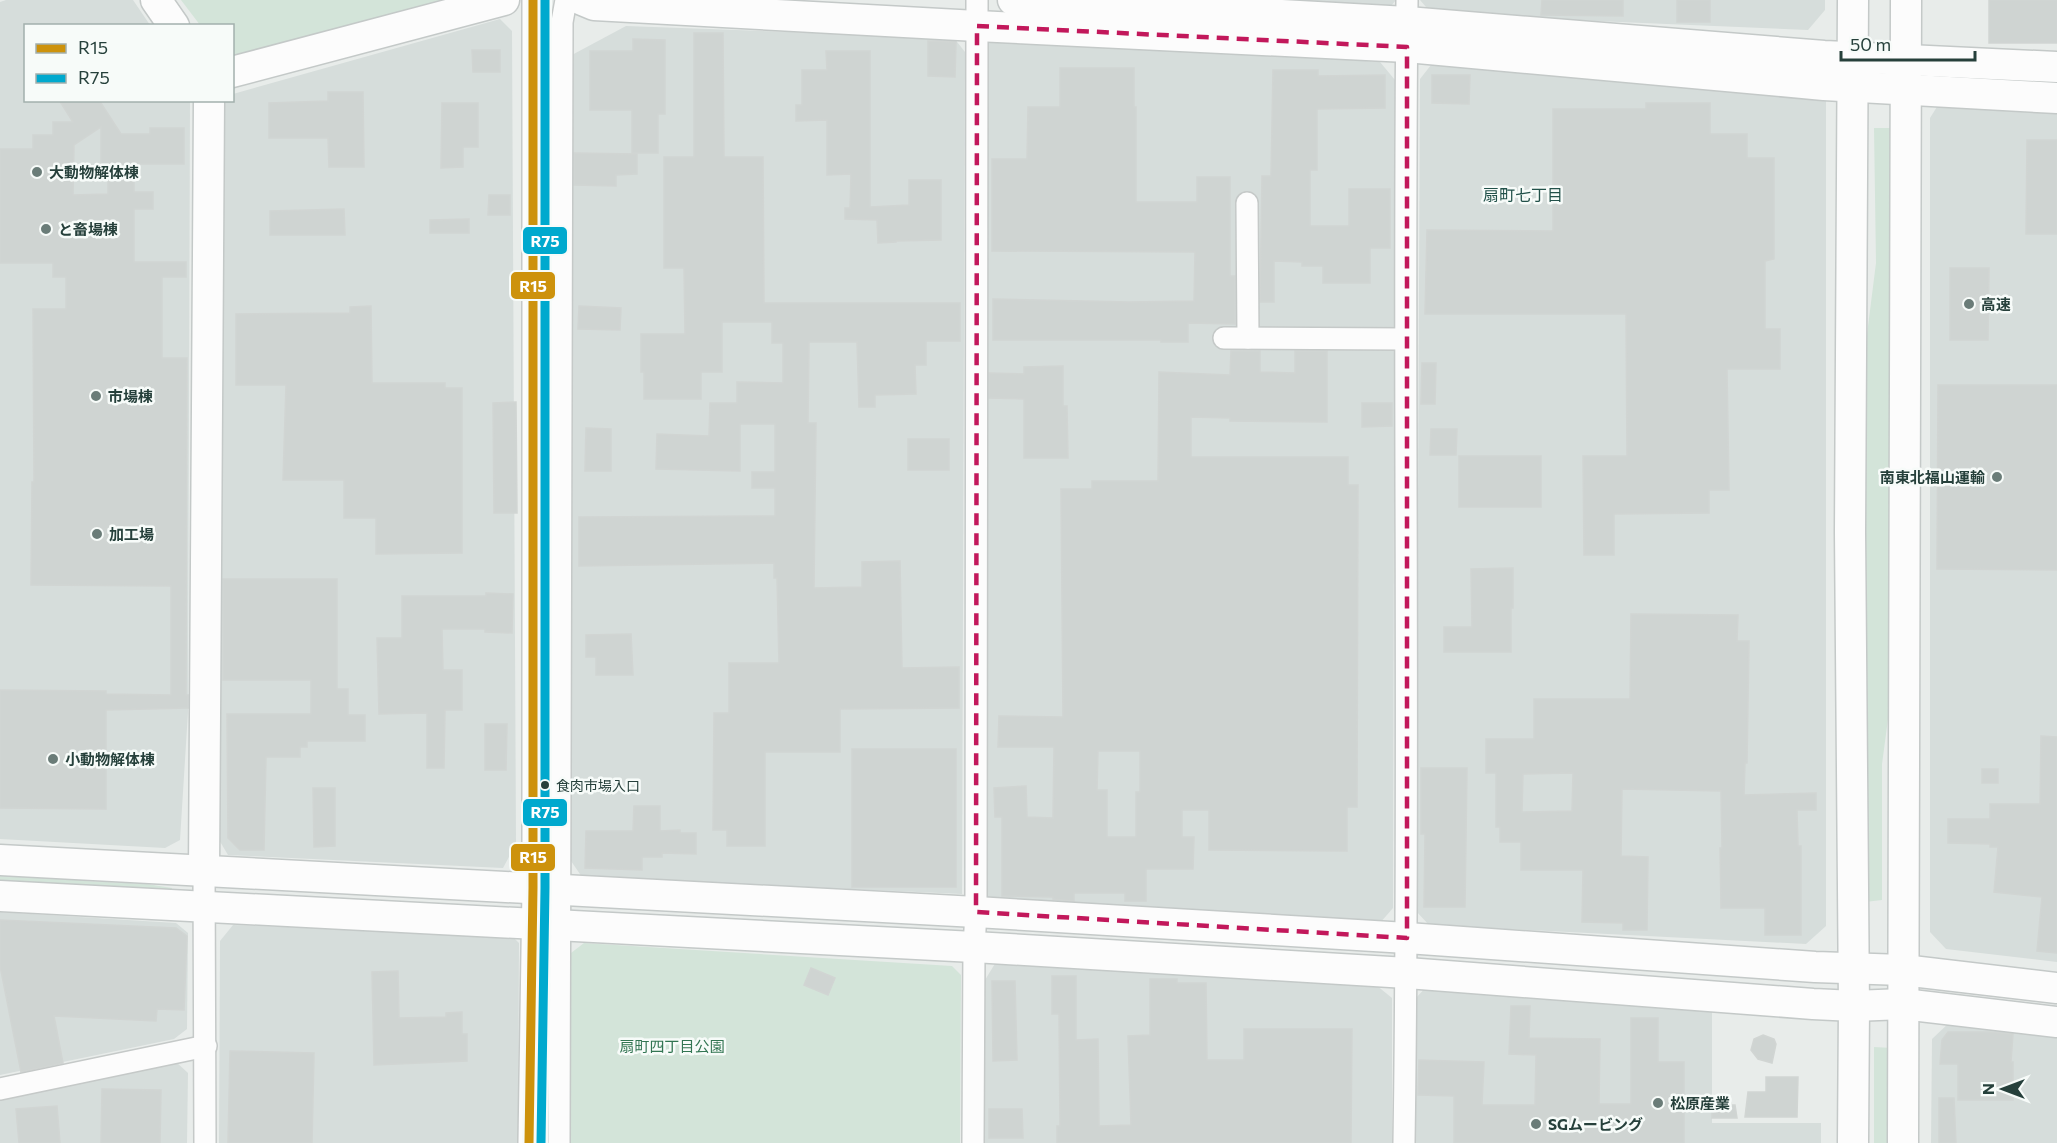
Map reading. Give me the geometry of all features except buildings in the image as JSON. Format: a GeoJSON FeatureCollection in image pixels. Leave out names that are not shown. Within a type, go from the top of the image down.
{"type":"FeatureCollection","features":[{"type":"Feature","properties":{"kind":"street"},"geometry":{"type":"LineString","coordinates":[[156,0],[173,24]]}},
{"type":"Feature","properties":{"kind":"street"},"geometry":{"type":"LineString","coordinates":[[234,71],[504,0]]}},
{"type":"Feature","properties":{"kind":"street"},"geometry":{"type":"LineString","coordinates":[[533,0],[546,924],[559,1143]]}},
{"type":"Feature","properties":{"kind":"street"},"geometry":{"type":"LineString","coordinates":[[529,1143],[546,924],[562,22],[566,0]]}},
{"type":"Feature","properties":{"kind":"street"},"geometry":{"type":"LineString","coordinates":[[582,0],[594,5],[1407,23]]}},
{"type":"Feature","properties":{"kind":"street"},"geometry":{"type":"LineString","coordinates":[[1013,0],[1407,23],[1853,72],[1906,75],[2057,98]]}},
{"type":"Feature","properties":{"kind":"street"},"geometry":{"type":"LineString","coordinates":[[1852,1143],[1854,1006],[1850,532],[1853,0]]}},
{"type":"Feature","properties":{"kind":"street"},"geometry":{"type":"LineString","coordinates":[[1903,1143],[1906,0]]}},
{"type":"Feature","properties":{"kind":"street"},"geometry":{"type":"LineString","coordinates":[[973,1143],[976,912],[977,13]]}},
{"type":"Feature","properties":{"kind":"street"},"geometry":{"type":"LineString","coordinates":[[1404,1143],[1407,974],[1405,339],[1407,23]]}},
{"type":"Feature","properties":{"kind":"street"},"geometry":{"type":"LineString","coordinates":[[1906,75],[2057,67]]}},
{"type":"Feature","properties":{"kind":"street"},"geometry":{"type":"LineString","coordinates":[[205,1143],[204,871],[209,102]]}},
{"type":"Feature","properties":{"kind":"street"},"geometry":{"type":"LineString","coordinates":[[1247,203],[1248,338]]}},
{"type":"Feature","properties":{"kind":"street"},"geometry":{"type":"LineString","coordinates":[[1224,338],[1405,339]]}},
{"type":"Feature","properties":{"kind":"street"},"geometry":{"type":"LineString","coordinates":[[0,860],[976,912],[1407,938],[1853,969],[1903,970],[2057,988]]}},
{"type":"Feature","properties":{"kind":"street"},"geometry":{"type":"LineString","coordinates":[[0,896],[974,946],[1854,1006],[1903,1004],[2057,1022]]}},
{"type":"Feature","properties":{"kind":"street"},"geometry":{"type":"LineString","coordinates":[[0,1089],[206,1046]]}},
{"type":"Feature","properties":{"kind":"highlighted area"},"geometry":{"type":"Polygon","coordinates":[[[977,26],[1407,47],[1407,938],[976,912],[977,26]]]}},
{"type":"Feature","properties":{"kind":"shaded area"},"geometry":{"type":"Polygon","coordinates":[[[6,0],[133,0],[149,24],[24,24],[24,102],[190,102],[188,712],[180,840],[165,848],[0,839],[0,2],[6,0]]]}},
{"type":"Feature","properties":{"kind":"shaded area"},"geometry":{"type":"Polygon","coordinates":[[[1185,0],[1396,0],[1386,12],[1185,0]]]}},
{"type":"Feature","properties":{"kind":"shaded area"},"geometry":{"type":"Polygon","coordinates":[[[1420,0],[1825,0],[1825,10],[1808,30],[1432,14],[1420,0]]]}},
{"type":"Feature","properties":{"kind":"shaded area"},"geometry":{"type":"Polygon","coordinates":[[[500,19],[512,31],[516,844],[503,868],[228,855],[215,833],[222,105],[226,102],[234,102],[234,94],[500,19]]]}},
{"type":"Feature","properties":{"kind":"shaded area"},"geometry":{"type":"Polygon","coordinates":[[[626,26],[954,38],[965,52],[962,894],[582,877],[571,861],[570,56],[626,26]]]}},
{"type":"Feature","properties":{"kind":"shaded area"},"geometry":{"type":"Polygon","coordinates":[[[993,36],[1380,62],[1395,80],[1393,908],[1380,923],[988,906],[985,45],[993,36]]]}},
{"type":"Feature","properties":{"kind":"shaded area"},"geometry":{"type":"Polygon","coordinates":[[[1431,65],[1808,86],[1826,101],[1826,926],[1806,944],[1429,925],[1416,911],[1420,79],[1431,65]]]}},
{"type":"Feature","properties":{"kind":"shaded area"},"geometry":{"type":"Polygon","coordinates":[[[1945,94],[2057,101],[2057,962],[1946,949],[1930,932],[1930,118],[1945,94]]]}},
{"type":"Feature","properties":{"kind":"shaded area"},"geometry":{"type":"Polygon","coordinates":[[[0,912],[176,923],[188,933],[187,1029],[174,1039],[0,1075],[0,912]]]}},
{"type":"Feature","properties":{"kind":"shaded area"},"geometry":{"type":"Polygon","coordinates":[[[233,925],[511,935],[519,943],[518,1143],[219,1143],[220,941],[233,925]]]}},
{"type":"Feature","properties":{"kind":"shaded area"},"geometry":{"type":"Polygon","coordinates":[[[996,962],[1376,985],[1392,998],[1392,1143],[985,1143],[985,980],[996,962]]]}},
{"type":"Feature","properties":{"kind":"shaded area"},"geometry":{"type":"Polygon","coordinates":[[[1428,985],[1712,1005],[1712,1123],[1821,1123],[1821,1143],[1415,1143],[1416,998],[1428,985]]]}},
{"type":"Feature","properties":{"kind":"shaded area"},"geometry":{"type":"Polygon","coordinates":[[[1951,1021],[2057,1035],[2057,1143],[1931,1143],[1932,1039],[1951,1021]]]}},
{"type":"Feature","properties":{"kind":"shaded area"},"geometry":{"type":"Polygon","coordinates":[[[176,1062],[188,1073],[187,1143],[0,1143],[0,1097],[176,1062]]]}},
{"type":"Feature","properties":{"kind":"green space"},"geometry":{"type":"Polygon","coordinates":[[[181,0],[454,0],[234,64],[234,24],[199,24],[181,0]]]}},
{"type":"Feature","properties":{"kind":"green space"},"geometry":{"type":"Polygon","coordinates":[[[1874,128],[1892,128],[1892,689],[1882,764],[1882,900],[1865,902],[1866,342],[1876,263],[1874,128]]]}},
{"type":"Feature","properties":{"kind":"green space"},"geometry":{"type":"Polygon","coordinates":[[[0,870],[49,873],[85,881],[147,884],[172,888],[172,892],[0,884],[0,870]]]}},
{"type":"Feature","properties":{"kind":"green space","name":"扇町四丁目公園"},"geometry":{"type":"Polygon","coordinates":[[[584,943],[952,966],[961,975],[960,1143],[571,1143],[571,953],[584,943]]]}},
{"type":"Feature","properties":{"kind":"green space"},"geometry":{"type":"Polygon","coordinates":[[[1874,1047],[1892,1048],[1892,1143],[1874,1143],[1874,1047]]]}},
{"type":"Feature","properties":{"kind":"waterway"},"geometry":{"type":"LineString","coordinates":[[545,863],[548,31]]}},
{"type":"Feature","properties":{"kind":"waterway"},"geometry":{"type":"LineString","coordinates":[[544,954],[544,1143]]}},
{"type":"Feature","properties":{"kind":"transit line","name":"R15"},"geometry":{"type":"LineString","coordinates":[[529,1143],[533,888],[533,0]]}},
{"type":"Feature","properties":{"kind":"transit line","name":"R75"},"geometry":{"type":"LineString","coordinates":[[541,1143],[545,888],[545,0]]}},
{"type":"Feature","properties":{"kind":"place","name":"大動物解体棟"},"geometry":{"type":"Point","coordinates":[37,172]}},
{"type":"Feature","properties":{"kind":"place","name":"と畜場棟"},"geometry":{"type":"Point","coordinates":[46,229]}},
{"type":"Feature","properties":{"kind":"place","name":"高速"},"geometry":{"type":"Point","coordinates":[1969,304]}},
{"type":"Feature","properties":{"kind":"place","name":"市場棟"},"geometry":{"type":"Point","coordinates":[96,396]}},
{"type":"Feature","properties":{"kind":"place","name":"南東北福山運輸"},"geometry":{"type":"Point","coordinates":[1997,477]}},
{"type":"Feature","properties":{"kind":"place","name":"加工場"},"geometry":{"type":"Point","coordinates":[97,534]}},
{"type":"Feature","properties":{"kind":"place","name":"小動物解体棟"},"geometry":{"type":"Point","coordinates":[53,759]}},
{"type":"Feature","properties":{"kind":"place","name":"食肉市場入口"},"geometry":{"type":"Point","coordinates":[545,785]}},
{"type":"Feature","properties":{"kind":"place","name":"松原産業"},"geometry":{"type":"Point","coordinates":[1658,1103]}},
{"type":"Feature","properties":{"kind":"place","name":"SGムービング"},"geometry":{"type":"Point","coordinates":[1536,1124]}},
{"type":"Feature","properties":{"kind":"district","name":"扇町七丁目"},"geometry":{"type":"Point","coordinates":[1523,194]}}]}
